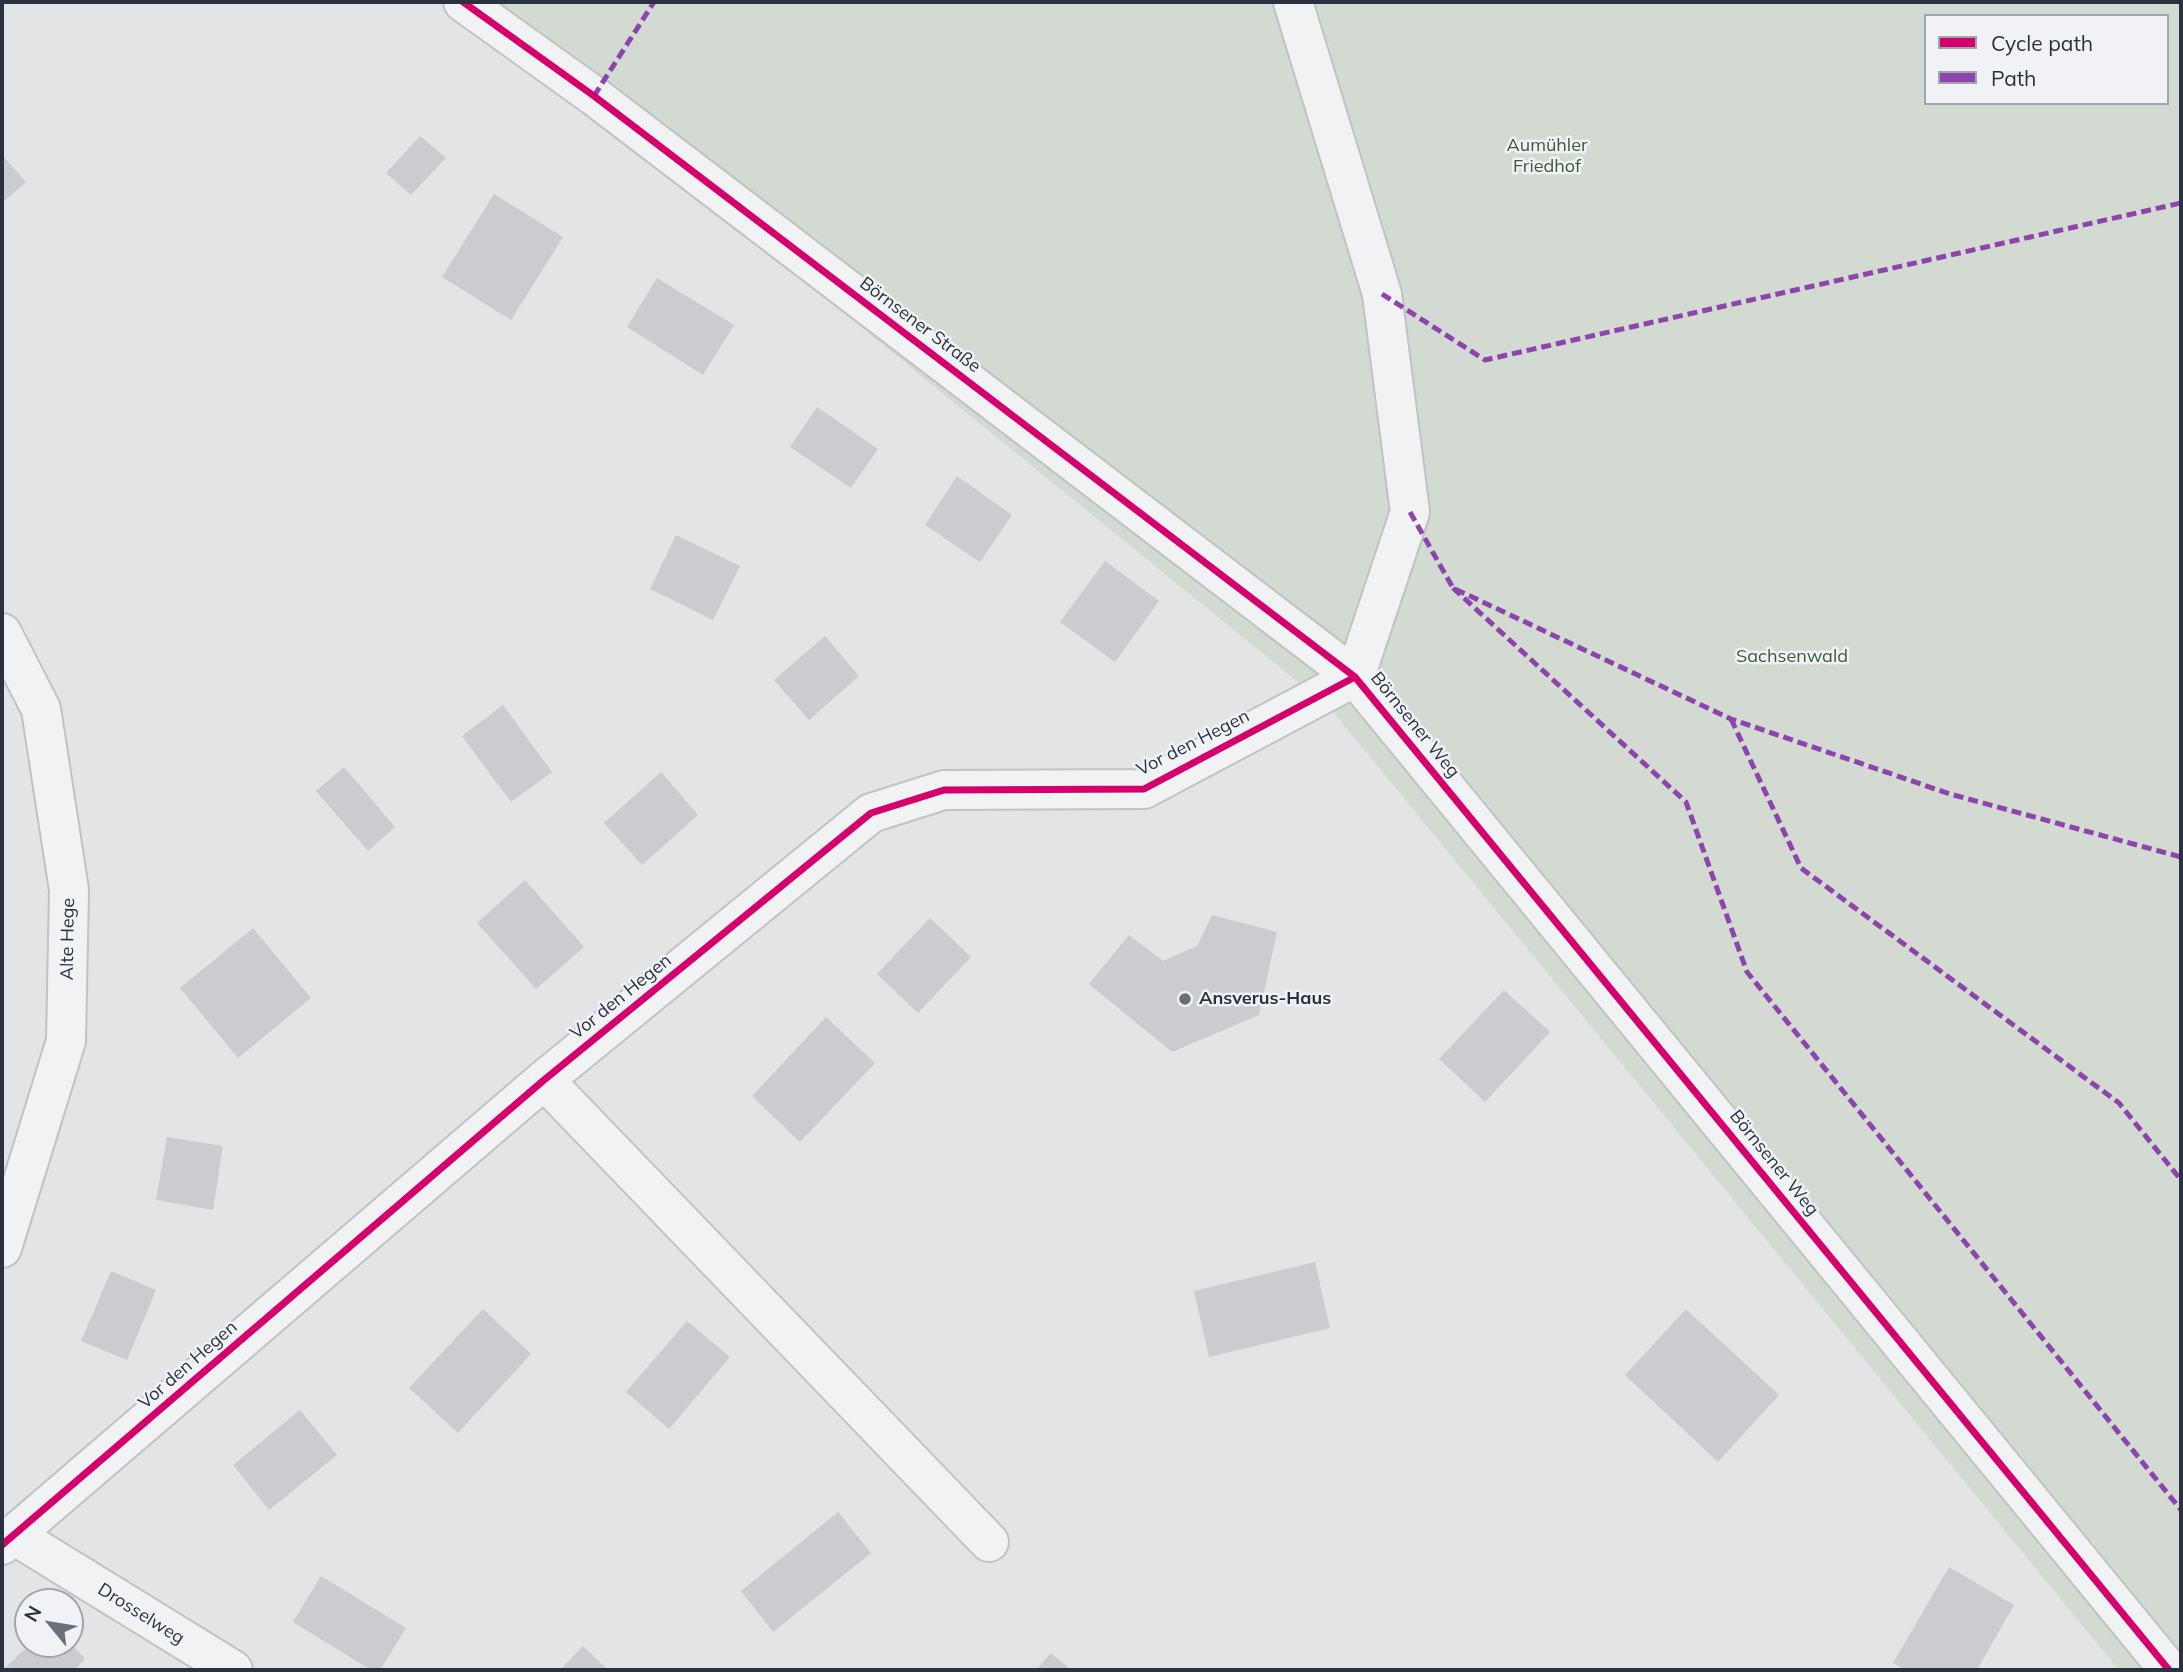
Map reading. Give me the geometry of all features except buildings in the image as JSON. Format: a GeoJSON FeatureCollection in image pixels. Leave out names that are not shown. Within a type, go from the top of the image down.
{"type":"FeatureCollection","features":[{"type":"Feature","properties":{"kind":"street","name":"Börnsener Straße"},"geometry":{"type":"LineString","coordinates":[[463,2],[594,96],[1355,677]]}},
{"type":"Feature","properties":{"kind":"street"},"geometry":{"type":"LineString","coordinates":[[1293,2],[1382,294],[1410,512],[1355,677]]}},
{"type":"Feature","properties":{"kind":"street","name":"Alte Hege"},"geometry":{"type":"LineString","coordinates":[[2,633],[41,709],[69,890],[66,1041],[2,1248]]}},
{"type":"Feature","properties":{"kind":"street","name":"Vor den Hegen"},"geometry":{"type":"LineString","coordinates":[[8,1540],[544,1080],[871,813],[944,790],[1144,789],[1355,677]]}},
{"type":"Feature","properties":{"kind":"street","name":"Börnsener Weg"},"geometry":{"type":"LineString","coordinates":[[1355,677],[2169,1670]]}},
{"type":"Feature","properties":{"kind":"street"},"geometry":{"type":"LineString","coordinates":[[544,1080],[989,1542]]}},
{"type":"Feature","properties":{"kind":"street","name":"Drosselweg"},"geometry":{"type":"LineString","coordinates":[[8,1540],[233,1670]]}},
{"type":"Feature","properties":{"kind":"green space","name":"Sachsenwald"},"geometry":{"type":"Polygon","coordinates":[[[445,2],[2181,2],[2181,1670],[2119,1670],[1330,708],[584,102],[445,2]]]}},
{"type":"Feature","properties":{"kind":"marked path"},"geometry":{"type":"LineString","coordinates":[[594,96],[654,2]]}},
{"type":"Feature","properties":{"kind":"marked path"},"geometry":{"type":"LineString","coordinates":[[1382,294],[1485,360],[2181,203]]}},
{"type":"Feature","properties":{"kind":"marked path"},"geometry":{"type":"LineString","coordinates":[[1410,512],[1453,588],[1731,719],[1950,794],[2181,857]]}},
{"type":"Feature","properties":{"kind":"marked path"},"geometry":{"type":"LineString","coordinates":[[1453,588],[1686,802],[1747,972],[2181,1510]]}},
{"type":"Feature","properties":{"kind":"marked path"},"geometry":{"type":"LineString","coordinates":[[1731,719],[1801,868],[2119,1103],[2181,1180]]}},
{"type":"Feature","properties":{"kind":"cycle path"},"geometry":{"type":"LineString","coordinates":[[463,2],[594,96],[1355,677],[2169,1670]]}},
{"type":"Feature","properties":{"kind":"cycle path"},"geometry":{"type":"LineString","coordinates":[[2,1545],[544,1080],[871,813],[944,790],[1144,789],[1355,677]]}},
{"type":"Feature","properties":{"kind":"place","name":"Ansverus-Haus"},"geometry":{"type":"Point","coordinates":[1185,999]}},
{"type":"Feature","properties":{"kind":"park label","name":"Aumühler Friedhof"},"geometry":{"type":"Point","coordinates":[1547,156]}}]}
